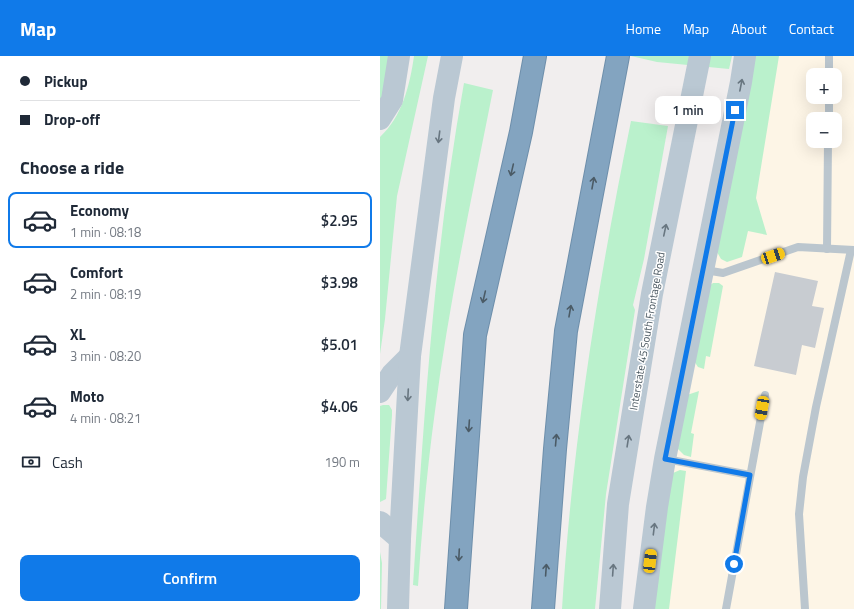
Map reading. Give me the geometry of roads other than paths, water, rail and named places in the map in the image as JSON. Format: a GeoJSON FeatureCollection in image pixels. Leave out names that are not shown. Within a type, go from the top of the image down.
{"type":"FeatureCollection","features":[{"type":"Feature","properties":{"kind":"highway"},"geometry":{"type":"LineString","coordinates":[[456,609],[476,335],[521,132],[535,56]]}},
{"type":"Feature","properties":{"kind":"highway"},"geometry":{"type":"LineString","coordinates":[[543,609],[555,449],[566,331],[618,56]]}},
{"type":"Feature","properties":{"kind":"main road"},"geometry":{"type":"LineString","coordinates":[[380,119],[392,100],[399,56]]}},
{"type":"Feature","properties":{"kind":"main road"},"geometry":{"type":"LineString","coordinates":[[398,609],[400,539],[410,356],[444,98],[452,56]]}},
{"type":"Feature","properties":{"kind":"main road","name":"Interstate 45 South Frontage Road"},"geometry":{"type":"LineString","coordinates":[[610,609],[618,504],[652,294],[700,56]]}},
{"type":"Feature","properties":{"kind":"main road"},"geometry":{"type":"LineString","coordinates":[[644,609],[657,506],[665,459],[741,82],[744,56]]}},
{"type":"Feature","properties":{"kind":"main road"},"geometry":{"type":"LineString","coordinates":[[380,392],[392,374],[410,356]]}},
{"type":"Feature","properties":{"kind":"main road"},"geometry":{"type":"LineString","coordinates":[[380,522],[400,539]]}},
{"type":"Feature","properties":{"kind":"lane"},"geometry":{"type":"LineString","coordinates":[[829,56],[829,68]]}},
{"type":"Feature","properties":{"kind":"lane"},"geometry":{"type":"LineString","coordinates":[[827,249],[828,148]]}},
{"type":"Feature","properties":{"kind":"lane"},"geometry":{"type":"LineString","coordinates":[[702,270],[723,273],[798,248],[852,250],[816,407],[803,477],[799,514],[805,609]]}},
{"type":"Feature","properties":{"kind":"lane"},"geometry":{"type":"LineString","coordinates":[[726,609],[765,395]]}},
{"type":"Feature","properties":{"kind":"lane"},"geometry":{"type":"LineString","coordinates":[[665,459],[750,475]]}}]}
